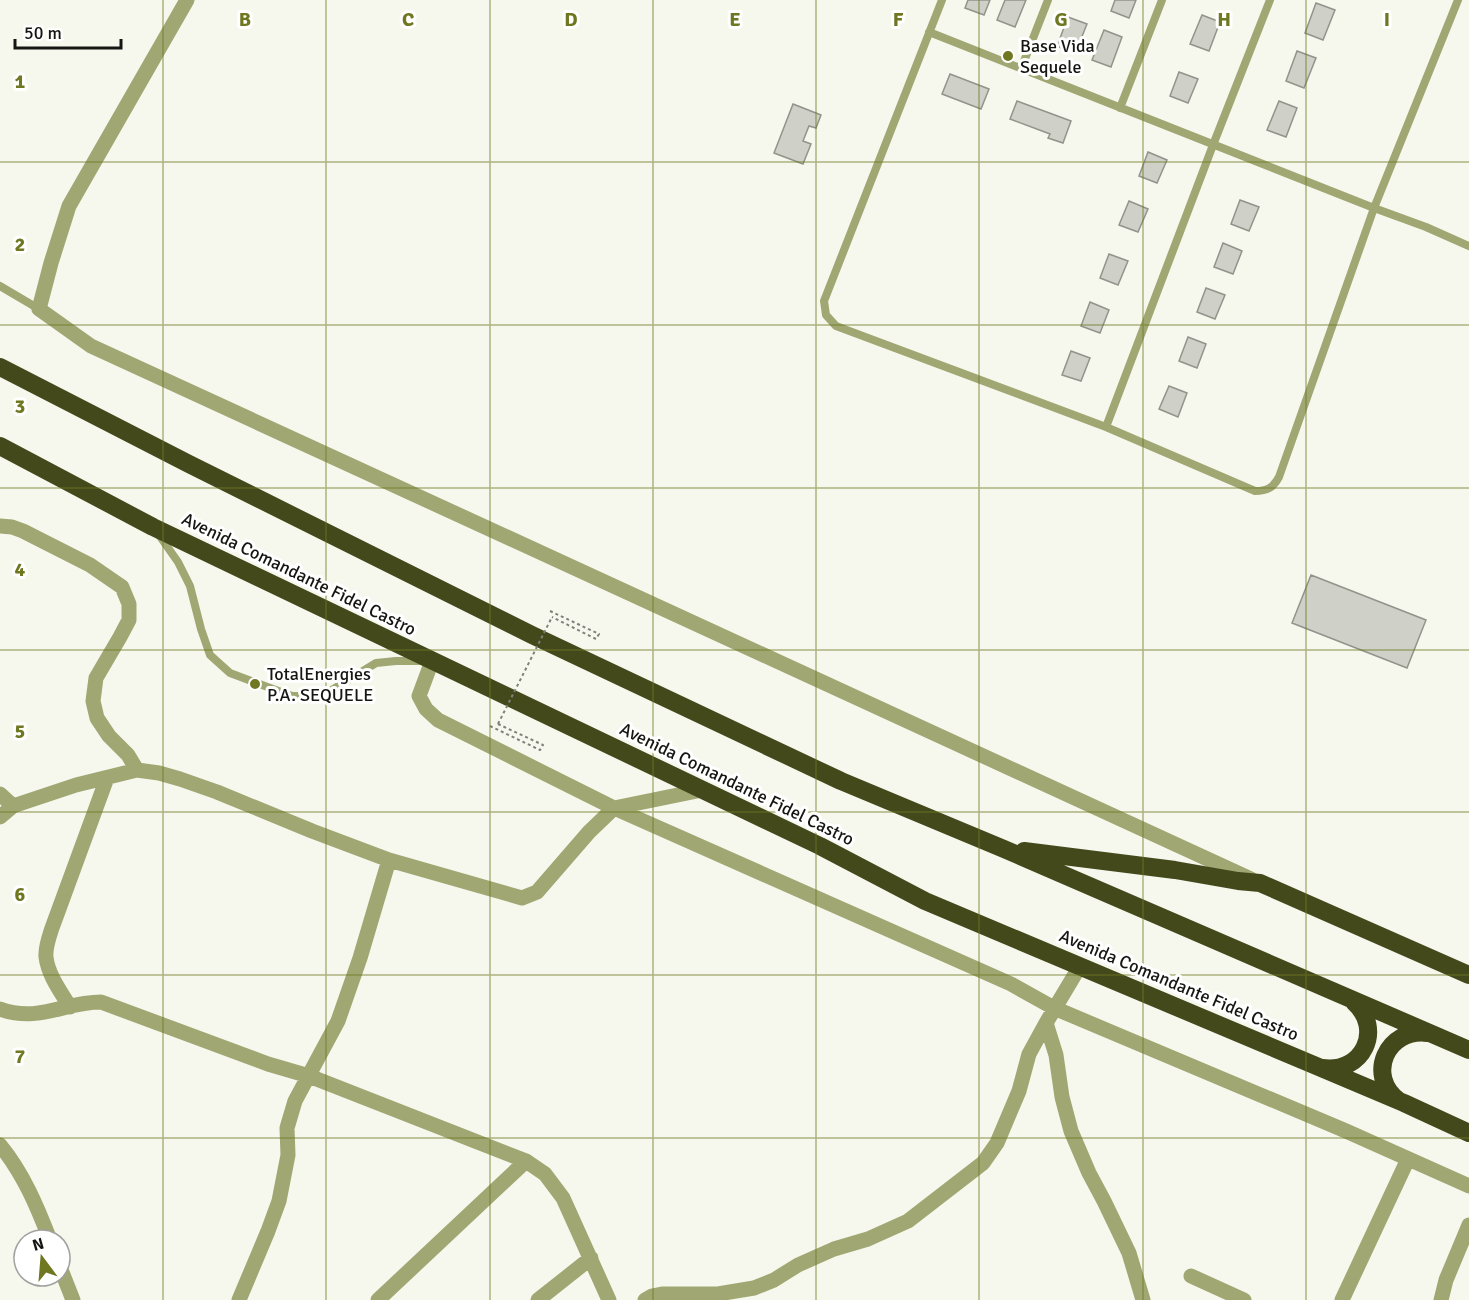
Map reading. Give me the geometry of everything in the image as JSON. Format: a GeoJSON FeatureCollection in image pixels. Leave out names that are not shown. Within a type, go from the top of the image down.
{"type":"FeatureCollection","features":[{"type":"Feature","properties":{"kind":"highway"},"geometry":{"type":"LineString","coordinates":[[0,367],[343,542],[532,635],[841,781],[1469,1050]]}},
{"type":"Feature","properties":{"kind":"highway","name":"Avenida Comandante Fidel Castro"},"geometry":{"type":"LineString","coordinates":[[0,446],[153,526],[820,846],[925,902],[1404,1103],[1469,1134]]}},
{"type":"Feature","properties":{"kind":"highway"},"geometry":{"type":"LineString","coordinates":[[1004,849],[1260,883],[1469,975]]}},
{"type":"Feature","properties":{"kind":"highway"},"geometry":{"type":"LineString","coordinates":[[1314,1065],[1327,1068],[1345,1066],[1359,1056],[1366,1046],[1368,1028],[1365,1017],[1355,1002],[1344,996]]}},
{"type":"Feature","properties":{"kind":"highway"},"geometry":{"type":"LineString","coordinates":[[1404,1103],[1393,1096],[1386,1085],[1383,1073],[1386,1054],[1403,1036],[1422,1032],[1434,1035]]}},
{"type":"Feature","properties":{"kind":"street"},"geometry":{"type":"LineString","coordinates":[[187,0],[69,206],[39,309],[91,346],[1260,883]]}},
{"type":"Feature","properties":{"kind":"street"},"geometry":{"type":"LineString","coordinates":[[0,526],[12,527],[34,537],[90,565],[122,587],[129,604],[129,620],[96,678],[93,701],[97,718],[109,736],[128,755],[137,770]]}},
{"type":"Feature","properties":{"kind":"street"},"geometry":{"type":"LineString","coordinates":[[432,661],[419,696],[426,709],[438,720],[614,808],[1011,984],[1054,1008],[1335,1126],[1469,1186]]}},
{"type":"Feature","properties":{"kind":"street"},"geometry":{"type":"LineString","coordinates":[[0,817],[13,806],[76,785],[137,770],[159,773],[180,778],[389,860],[522,898],[537,892],[589,832],[614,808],[702,790]]}},
{"type":"Feature","properties":{"kind":"street"},"geometry":{"type":"LineString","coordinates":[[70,1007],[49,969],[46,957],[52,928],[107,778]]}},
{"type":"Feature","properties":{"kind":"street"},"geometry":{"type":"LineString","coordinates":[[0,794],[13,806]]}},
{"type":"Feature","properties":{"kind":"street"},"geometry":{"type":"LineString","coordinates":[[239,1300],[279,1201],[288,1155],[287,1128],[295,1101],[338,1021],[367,938],[389,860]]}},
{"type":"Feature","properties":{"kind":"street"},"geometry":{"type":"LineString","coordinates":[[645,1300],[662,1294],[713,1295],[754,1288],[834,1249],[868,1239],[908,1221],[983,1163],[993,1150],[1019,1091],[1029,1054],[1080,966]]}},
{"type":"Feature","properties":{"kind":"street"},"geometry":{"type":"LineString","coordinates":[[0,1009],[25,1015],[41,1014],[86,1002],[101,1002],[268,1064],[309,1076],[526,1161],[545,1174],[562,1198],[609,1300]]}},
{"type":"Feature","properties":{"kind":"street"},"geometry":{"type":"LineString","coordinates":[[1046,1023],[1056,1056],[1062,1097],[1071,1131],[1129,1253],[1143,1300]]}},
{"type":"Feature","properties":{"kind":"street"},"geometry":{"type":"LineString","coordinates":[[0,1145],[12,1159],[45,1228]]}},
{"type":"Feature","properties":{"kind":"street"},"geometry":{"type":"LineString","coordinates":[[1342,1300],[1408,1159]]}},
{"type":"Feature","properties":{"kind":"street"},"geometry":{"type":"LineString","coordinates":[[378,1300],[526,1161]]}},
{"type":"Feature","properties":{"kind":"street"},"geometry":{"type":"LineString","coordinates":[[1441,1300],[1446,1280],[1469,1225]]}},
{"type":"Feature","properties":{"kind":"street"},"geometry":{"type":"LineString","coordinates":[[538,1300],[591,1258]]}},
{"type":"Feature","properties":{"kind":"street"},"geometry":{"type":"LineString","coordinates":[[1191,1276],[1244,1300]]}},
{"type":"Feature","properties":{"kind":"lane"},"geometry":{"type":"LineString","coordinates":[[942,0],[824,301],[826,315],[836,326],[1106,427],[1255,491],[1270,489],[1279,477],[1374,208],[1458,0]]}},
{"type":"Feature","properties":{"kind":"lane"},"geometry":{"type":"LineString","coordinates":[[1021,69],[1048,0]]}},
{"type":"Feature","properties":{"kind":"lane"},"geometry":{"type":"LineString","coordinates":[[1120,108],[1162,0]]}},
{"type":"Feature","properties":{"kind":"lane"},"geometry":{"type":"LineString","coordinates":[[1106,427],[1270,0]]}},
{"type":"Feature","properties":{"kind":"lane"},"geometry":{"type":"LineString","coordinates":[[929,32],[1374,208],[1426,226],[1469,246]]}},
{"type":"Feature","properties":{"kind":"lane"},"geometry":{"type":"LineString","coordinates":[[0,286],[39,309]]}},
{"type":"Feature","properties":{"kind":"lane"},"geometry":{"type":"LineString","coordinates":[[153,526],[178,562],[190,586],[210,655],[230,673],[292,696],[311,696],[327,693],[376,663],[432,661]]}},
{"type":"Feature","properties":{"kind":"path"},"geometry":{"type":"LineString","coordinates":[[490,726],[540,750],[543,745],[498,724],[552,617],[596,639],[598,634],[550,611]]}},
{"type":"Feature","properties":{"kind":"building"},"geometry":{"type":"Polygon","coordinates":[[[968,0],[990,0],[984,15],[965,8],[968,0]]]}},
{"type":"Feature","properties":{"kind":"building"},"geometry":{"type":"Polygon","coordinates":[[[1005,0],[1026,0],[1015,27],[997,20],[1005,0]]]}},
{"type":"Feature","properties":{"kind":"building"},"geometry":{"type":"Polygon","coordinates":[[[1115,0],[1136,0],[1129,18],[1111,11],[1115,0]]]}},
{"type":"Feature","properties":{"kind":"building"},"geometry":{"type":"Polygon","coordinates":[[[1316,3],[1335,10],[1323,40],[1305,33],[1316,3]]]}},
{"type":"Feature","properties":{"kind":"building"},"geometry":{"type":"Polygon","coordinates":[[[1202,15],[1220,22],[1209,51],[1190,44],[1202,15]]]}},
{"type":"Feature","properties":{"kind":"building"},"geometry":{"type":"Polygon","coordinates":[[[1068,17],[1087,24],[1075,54],[1057,46],[1068,17]]]}},
{"type":"Feature","properties":{"kind":"building"},"geometry":{"type":"Polygon","coordinates":[[[1104,30],[1122,37],[1111,67],[1092,60],[1104,30]]]}},
{"type":"Feature","properties":{"kind":"building"},"geometry":{"type":"Polygon","coordinates":[[[1297,51],[1316,58],[1304,88],[1286,81],[1297,51]]]}},
{"type":"Feature","properties":{"kind":"building"},"geometry":{"type":"Polygon","coordinates":[[[1179,72],[1198,79],[1188,103],[1170,96],[1179,72]]]}},
{"type":"Feature","properties":{"kind":"building"},"geometry":{"type":"Polygon","coordinates":[[[950,74],[989,89],[981,109],[942,94],[950,74]]]}},
{"type":"Feature","properties":{"kind":"building"},"geometry":{"type":"Polygon","coordinates":[[[1017,101],[1071,121],[1063,143],[1048,138],[1050,134],[1010,119],[1017,101]]]}},
{"type":"Feature","properties":{"kind":"building"},"geometry":{"type":"Polygon","coordinates":[[[1279,101],[1297,108],[1286,137],[1267,130],[1279,101]]]}},
{"type":"Feature","properties":{"kind":"building"},"geometry":{"type":"Polygon","coordinates":[[[793,104],[821,115],[816,128],[809,126],[803,141],[811,144],[803,164],[774,153],[793,104]]]}},
{"type":"Feature","properties":{"kind":"building"},"geometry":{"type":"Polygon","coordinates":[[[1148,152],[1167,160],[1157,183],[1139,176],[1148,152]]]}},
{"type":"Feature","properties":{"kind":"building"},"geometry":{"type":"Polygon","coordinates":[[[1240,200],[1259,207],[1249,231],[1231,224],[1240,200]]]}},
{"type":"Feature","properties":{"kind":"building"},"geometry":{"type":"Polygon","coordinates":[[[1129,201],[1148,209],[1138,232],[1119,225],[1129,201]]]}},
{"type":"Feature","properties":{"kind":"building"},"geometry":{"type":"Polygon","coordinates":[[[1223,243],[1242,251],[1233,274],[1214,267],[1223,243]]]}},
{"type":"Feature","properties":{"kind":"building"},"geometry":{"type":"Polygon","coordinates":[[[1109,254],[1128,261],[1118,285],[1100,278],[1109,254]]]}},
{"type":"Feature","properties":{"kind":"building"},"geometry":{"type":"Polygon","coordinates":[[[1206,288],[1225,295],[1215,319],[1197,312],[1206,288]]]}},
{"type":"Feature","properties":{"kind":"building"},"geometry":{"type":"Polygon","coordinates":[[[1090,302],[1109,310],[1100,333],[1081,326],[1090,302]]]}},
{"type":"Feature","properties":{"kind":"building"},"geometry":{"type":"Polygon","coordinates":[[[1188,337],[1206,344],[1197,368],[1179,361],[1188,337]]]}},
{"type":"Feature","properties":{"kind":"building"},"geometry":{"type":"Polygon","coordinates":[[[1071,351],[1090,358],[1081,381],[1062,375],[1071,351]]]}},
{"type":"Feature","properties":{"kind":"building"},"geometry":{"type":"Polygon","coordinates":[[[1169,386],[1187,393],[1178,417],[1159,409],[1169,386]]]}},
{"type":"Feature","properties":{"kind":"building"},"geometry":{"type":"Polygon","coordinates":[[[1311,575],[1426,620],[1407,668],[1292,623],[1311,575]]]}},
{"type":"Feature","properties":{"kind":"place","name":"Base Vida Sequele"},"geometry":{"type":"Point","coordinates":[1008,56]}},
{"type":"Feature","properties":{"kind":"place","name":"TotalEnergies P.A. SEQUELE"},"geometry":{"type":"Point","coordinates":[255,684]}}]}
